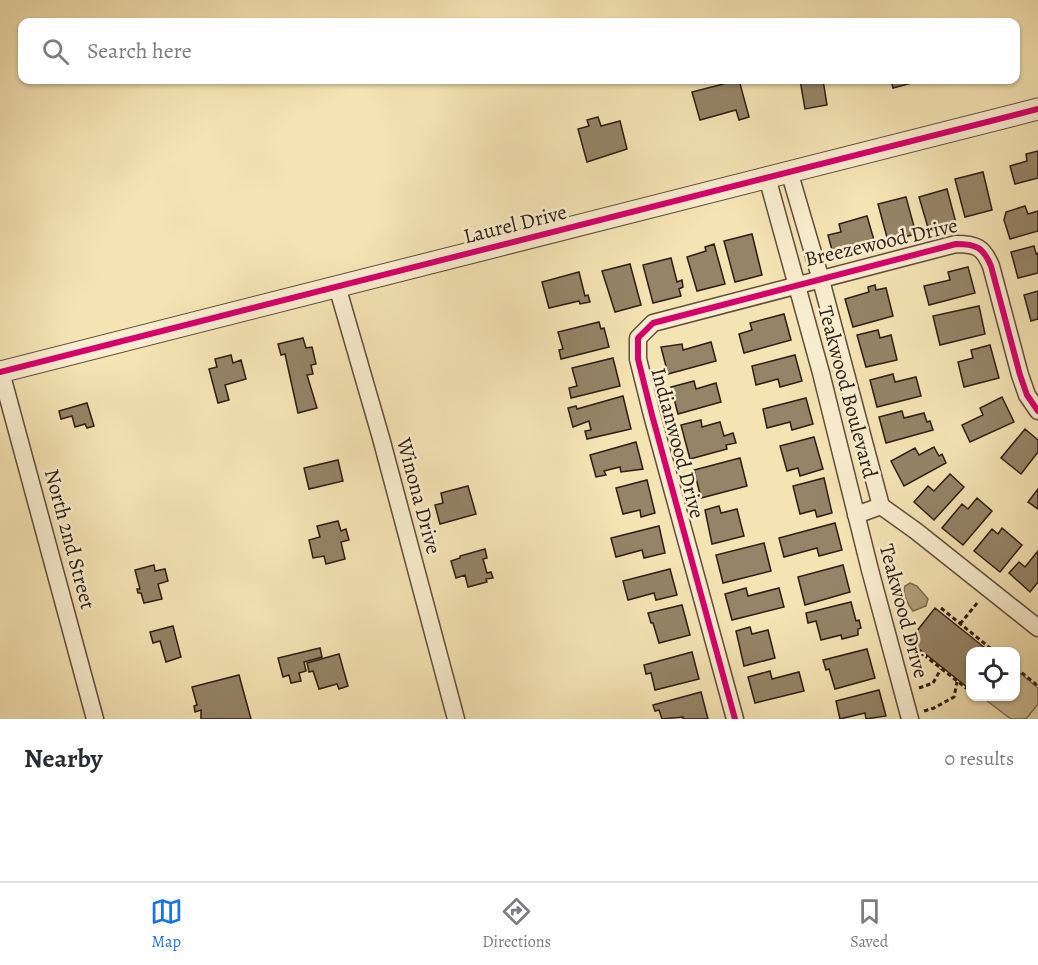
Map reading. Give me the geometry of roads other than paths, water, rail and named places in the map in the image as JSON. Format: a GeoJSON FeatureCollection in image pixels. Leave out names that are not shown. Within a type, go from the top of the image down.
{"type":"FeatureCollection","features":[{"type":"Feature","properties":{"kind":"street","name":"Laurel Drive"},"geometry":{"type":"LineString","coordinates":[[1,372],[1038,109]]}},
{"type":"Feature","properties":{"kind":"street","name":"Teakwood Boulevard"},"geometry":{"type":"LineString","coordinates":[[789,171],[821,280],[881,506]]}},
{"type":"Feature","properties":{"kind":"street","name":"Teakwood Boulevard"},"geometry":{"type":"LineString","coordinates":[[767,177],[856,515]]}},
{"type":"Feature","properties":{"kind":"street","name":"Breezewood Drive"},"geometry":{"type":"LineString","coordinates":[[796,286],[956,244],[972,244],[986,253],[1020,375],[1027,395],[1038,411]]}},
{"type":"Feature","properties":{"kind":"street","name":"Winona Drive"},"geometry":{"type":"LineString","coordinates":[[337,285],[381,438],[456,719]]}},
{"type":"Feature","properties":{"kind":"street","name":"Indianwood Drive"},"geometry":{"type":"LineString","coordinates":[[735,719],[652,415],[638,359],[638,338],[653,323],[796,286]]}},
{"type":"Feature","properties":{"kind":"street","name":"North 2nd Street"},"geometry":{"type":"LineString","coordinates":[[1,372],[95,719]]}},
{"type":"Feature","properties":{"kind":"street"},"geometry":{"type":"LineString","coordinates":[[856,515],[881,506],[1038,628]]}},
{"type":"Feature","properties":{"kind":"street","name":"Teakwood Drive"},"geometry":{"type":"LineString","coordinates":[[856,515],[909,717]]}}]}
